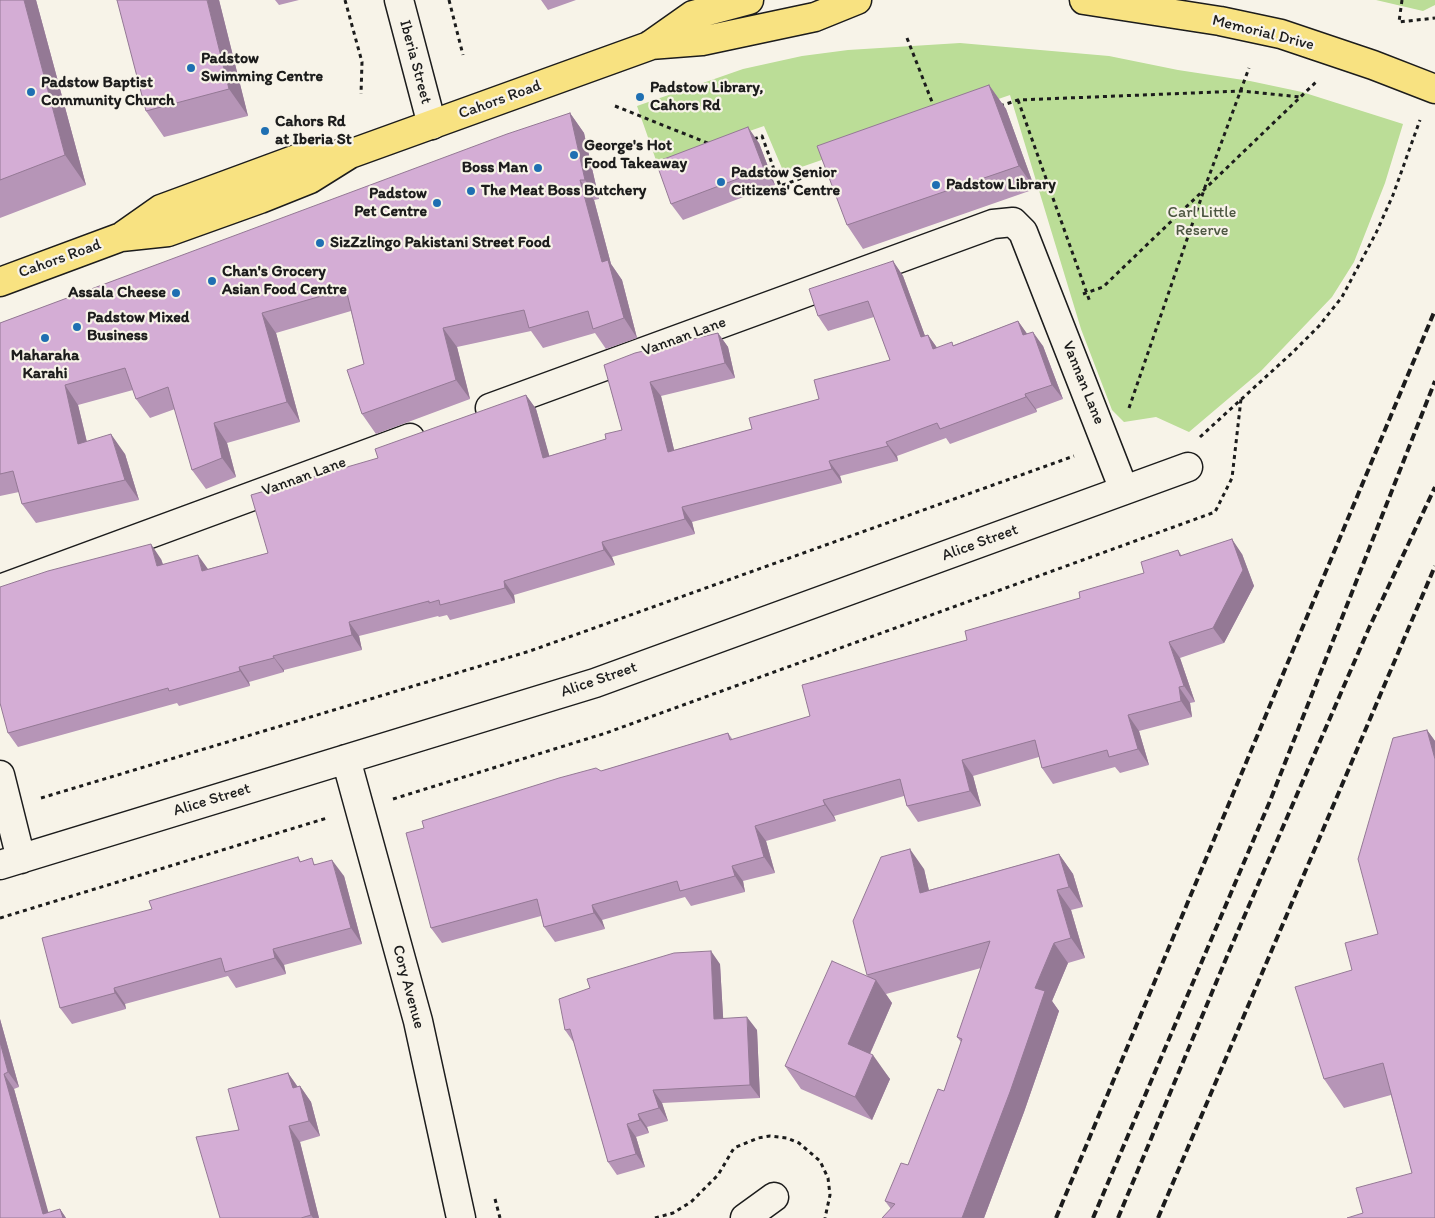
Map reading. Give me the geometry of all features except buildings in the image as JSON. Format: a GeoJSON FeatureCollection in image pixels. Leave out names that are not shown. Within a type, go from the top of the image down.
{"type":"FeatureCollection","features":[{"type":"Feature","properties":{"kind":"main road","name":"Cahors Road"},"geometry":{"type":"LineString","coordinates":[[649,46],[693,15],[749,0]]}},
{"type":"Feature","properties":{"kind":"main road","name":"Cahors Road"},"geometry":{"type":"LineString","coordinates":[[0,282],[120,237],[161,209],[302,157],[350,154],[649,46],[702,41],[815,17],[857,0]]}},
{"type":"Feature","properties":{"kind":"main road","name":"Memorial Drive"},"geometry":{"type":"LineString","coordinates":[[1084,0],[1220,21],[1281,34],[1373,65],[1435,89]]}},
{"type":"Feature","properties":{"kind":"street","name":"Iberia Street"},"geometry":{"type":"LineString","coordinates":[[398,0],[432,125]]}},
{"type":"Feature","properties":{"kind":"street","name":"Vannan Lane"},"geometry":{"type":"LineString","coordinates":[[467,417],[993,224],[1013,222],[1023,232],[1124,490]]}},
{"type":"Feature","properties":{"kind":"street","name":"Vannan Lane"},"geometry":{"type":"LineString","coordinates":[[0,589],[430,431]]}},
{"type":"Feature","properties":{"kind":"street","name":"Alice Street"},"geometry":{"type":"LineString","coordinates":[[11,862],[595,683],[1188,467]]}},
{"type":"Feature","properties":{"kind":"street","name":"Cory Avenue"},"geometry":{"type":"LineString","coordinates":[[346,759],[418,1022],[461,1218]]}},
{"type":"Feature","properties":{"kind":"street"},"geometry":{"type":"LineString","coordinates":[[0,775],[9,808],[11,862]]}},
{"type":"Feature","properties":{"kind":"street"},"geometry":{"type":"LineString","coordinates":[[745,1218],[774,1197]]}},
{"type":"Feature","properties":{"kind":"path"},"geometry":{"type":"LineString","coordinates":[[345,0],[362,62],[361,94]]}},
{"type":"Feature","properties":{"kind":"path"},"geometry":{"type":"LineString","coordinates":[[449,0],[463,55]]}},
{"type":"Feature","properties":{"kind":"path"},"geometry":{"type":"LineString","coordinates":[[1402,0],[1399,22],[1435,18]]}},
{"type":"Feature","properties":{"kind":"path"},"geometry":{"type":"LineString","coordinates":[[907,38],[934,109]]}},
{"type":"Feature","properties":{"kind":"path"},"geometry":{"type":"LineString","coordinates":[[1126,404],[1128,411],[1204,187],[1242,91],[1249,68]]}},
{"type":"Feature","properties":{"kind":"path"},"geometry":{"type":"LineString","coordinates":[[1052,304],[1103,287],[1204,187],[1319,80]]}},
{"type":"Feature","properties":{"kind":"path"},"geometry":{"type":"LineString","coordinates":[[992,108],[1018,100],[1242,91],[1300,97]]}},
{"type":"Feature","properties":{"kind":"path"},"geometry":{"type":"LineString","coordinates":[[1018,100],[1093,310]]}},
{"type":"Feature","properties":{"kind":"path"},"geometry":{"type":"LineString","coordinates":[[615,106],[716,146]]}},
{"type":"Feature","properties":{"kind":"path"},"geometry":{"type":"LineString","coordinates":[[1188,467],[1196,442],[1204,431],[1293,352],[1319,326],[1342,297],[1390,203],[1420,120]]}},
{"type":"Feature","properties":{"kind":"path"},"geometry":{"type":"LineString","coordinates":[[753,140],[762,136],[780,186],[830,167],[834,176]]}},
{"type":"Feature","properties":{"kind":"path"},"geometry":{"type":"LineString","coordinates":[[0,918],[593,738],[1215,512],[1232,478],[1241,399]]}},
{"type":"Feature","properties":{"kind":"path"},"geometry":{"type":"LineString","coordinates":[[9,808],[538,648],[1089,450],[1105,438]]}},
{"type":"Feature","properties":{"kind":"green space"},"geometry":{"type":"Polygon","coordinates":[[[1376,0],[1435,0],[1435,5],[1423,11],[1376,0]]]}},
{"type":"Feature","properties":{"kind":"green space","name":"Carl Little Reserve"},"geometry":{"type":"Polygon","coordinates":[[[960,43],[1109,56],[1178,70],[1250,81],[1302,92],[1403,124],[1385,183],[1354,262],[1332,297],[1261,371],[1189,432],[1156,417],[1124,422],[1112,410],[1081,329],[1010,95],[784,173],[764,126],[657,163],[637,106],[743,69],[802,56],[848,50],[960,43]]]}},
{"type":"Feature","properties":{"kind":"railway"},"geometry":{"type":"LineString","coordinates":[[1056,1218],[1435,310]]}},
{"type":"Feature","properties":{"kind":"railway"},"geometry":{"type":"LineString","coordinates":[[1093,1218],[1270,801],[1435,381]]}},
{"type":"Feature","properties":{"kind":"railway"},"geometry":{"type":"LineString","coordinates":[[1118,1218],[1228,954],[1369,628],[1435,487]]}},
{"type":"Feature","properties":{"kind":"railway"},"geometry":{"type":"LineString","coordinates":[[1158,1218],[1435,566]]}},
{"type":"Feature","properties":{"kind":"place","name":"Padstow Swimming Centre"},"geometry":{"type":"Point","coordinates":[191,68]}},
{"type":"Feature","properties":{"kind":"place","name":"Padstow Baptist Community Church"},"geometry":{"type":"Point","coordinates":[31,92]}},
{"type":"Feature","properties":{"kind":"place","name":"Padstow Library, Cahors Rd"},"geometry":{"type":"Point","coordinates":[640,97]}},
{"type":"Feature","properties":{"kind":"place","name":"Cahors Rd at Iberia St"},"geometry":{"type":"Point","coordinates":[265,131]}},
{"type":"Feature","properties":{"kind":"place","name":"George's Hot Food Takeaway"},"geometry":{"type":"Point","coordinates":[574,155]}},
{"type":"Feature","properties":{"kind":"place","name":"Boss Man"},"geometry":{"type":"Point","coordinates":[538,168]}},
{"type":"Feature","properties":{"kind":"place","name":"Padstow Senior Citizens' Centre"},"geometry":{"type":"Point","coordinates":[721,182]}},
{"type":"Feature","properties":{"kind":"place","name":"Padstow Library"},"geometry":{"type":"Point","coordinates":[936,185]}},
{"type":"Feature","properties":{"kind":"place","name":"The Meat Boss Butchery"},"geometry":{"type":"Point","coordinates":[471,191]}},
{"type":"Feature","properties":{"kind":"place","name":"Padstow Pet Centre"},"geometry":{"type":"Point","coordinates":[437,203]}},
{"type":"Feature","properties":{"kind":"place","name":"SizZzlingo Pakistani Street Food"},"geometry":{"type":"Point","coordinates":[320,243]}},
{"type":"Feature","properties":{"kind":"place","name":"Chan's Grocery Asian Food Centre"},"geometry":{"type":"Point","coordinates":[212,281]}},
{"type":"Feature","properties":{"kind":"place","name":"Assala Cheese"},"geometry":{"type":"Point","coordinates":[176,293]}},
{"type":"Feature","properties":{"kind":"place","name":"Padstow Mixed Business"},"geometry":{"type":"Point","coordinates":[77,327]}},
{"type":"Feature","properties":{"kind":"place","name":"Maharaha Karahi"},"geometry":{"type":"Point","coordinates":[45,338]}}]}
